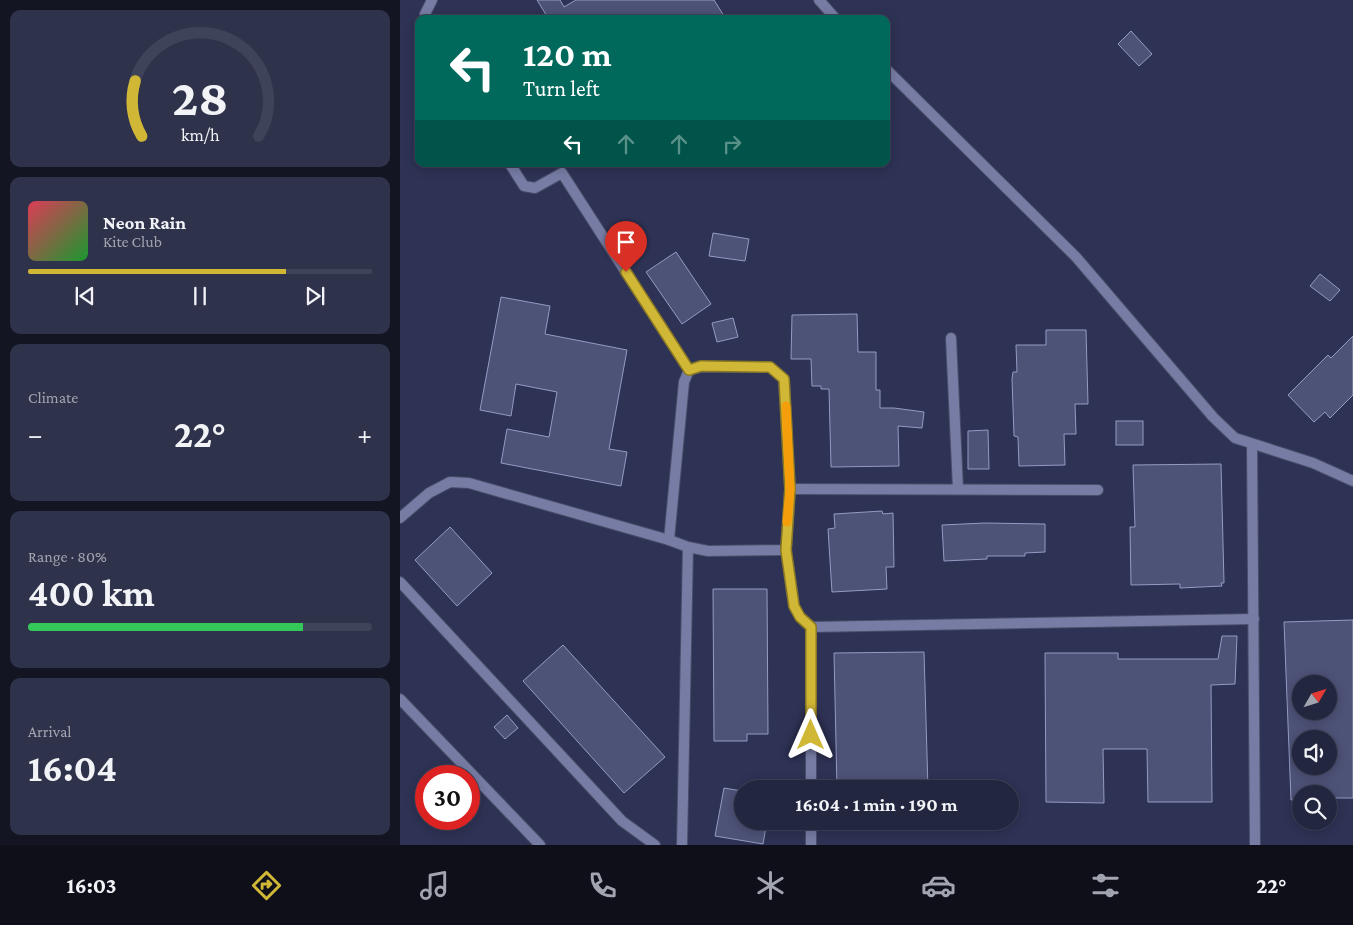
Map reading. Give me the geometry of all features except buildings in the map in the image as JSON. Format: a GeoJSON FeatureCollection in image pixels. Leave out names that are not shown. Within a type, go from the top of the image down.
{"type":"FeatureCollection","features":[{"type":"Feature","properties":{"kind":"street"},"geometry":{"type":"LineString","coordinates":[[425,15],[432,0]]}},
{"type":"Feature","properties":{"kind":"street"},"geometry":{"type":"LineString","coordinates":[[819,0],[832,15]]}},
{"type":"Feature","properties":{"kind":"street"},"geometry":{"type":"LineString","coordinates":[[890,73],[1076,257],[1213,417],[1235,438],[1313,463],[1353,481]]}},
{"type":"Feature","properties":{"kind":"street"},"geometry":{"type":"LineString","coordinates":[[512,167],[524,186],[535,188],[562,173],[689,370]]}},
{"type":"Feature","properties":{"kind":"street"},"geometry":{"type":"LineString","coordinates":[[951,338],[958,489]]}},
{"type":"Feature","properties":{"kind":"street"},"geometry":{"type":"LineString","coordinates":[[669,540],[684,382],[689,370],[701,366],[770,367],[784,379],[790,489],[786,550],[794,606],[800,617],[811,627],[1254,619]]}},
{"type":"Feature","properties":{"kind":"street"},"geometry":{"type":"LineString","coordinates":[[1252,444],[1255,845]]}},
{"type":"Feature","properties":{"kind":"street"},"geometry":{"type":"LineString","coordinates":[[400,518],[429,492],[450,482],[469,483],[688,547],[708,551],[786,550]]}},
{"type":"Feature","properties":{"kind":"street"},"geometry":{"type":"LineString","coordinates":[[790,489],[1098,490]]}},
{"type":"Feature","properties":{"kind":"street"},"geometry":{"type":"LineString","coordinates":[[682,845],[688,547]]}},
{"type":"Feature","properties":{"kind":"street"},"geometry":{"type":"LineString","coordinates":[[400,582],[622,821],[655,845]]}},
{"type":"Feature","properties":{"kind":"street"},"geometry":{"type":"LineString","coordinates":[[811,627],[811,780]]}},
{"type":"Feature","properties":{"kind":"street"},"geometry":{"type":"LineString","coordinates":[[400,699],[540,845]]}},
{"type":"Feature","properties":{"kind":"street"},"geometry":{"type":"LineString","coordinates":[[811,830],[811,845]]}},
{"type":"Feature","properties":{"kind":"slow traffic"},"geometry":{"type":"LineString","coordinates":[[786,406],[790,489],[787,522]]}},
{"type":"Feature","properties":{"kind":"route"},"geometry":{"type":"LineString","coordinates":[[626,272],[689,370],[701,366],[770,367],[784,379],[790,489],[786,550],[794,606],[800,617],[811,627],[811,735]]}}]}
